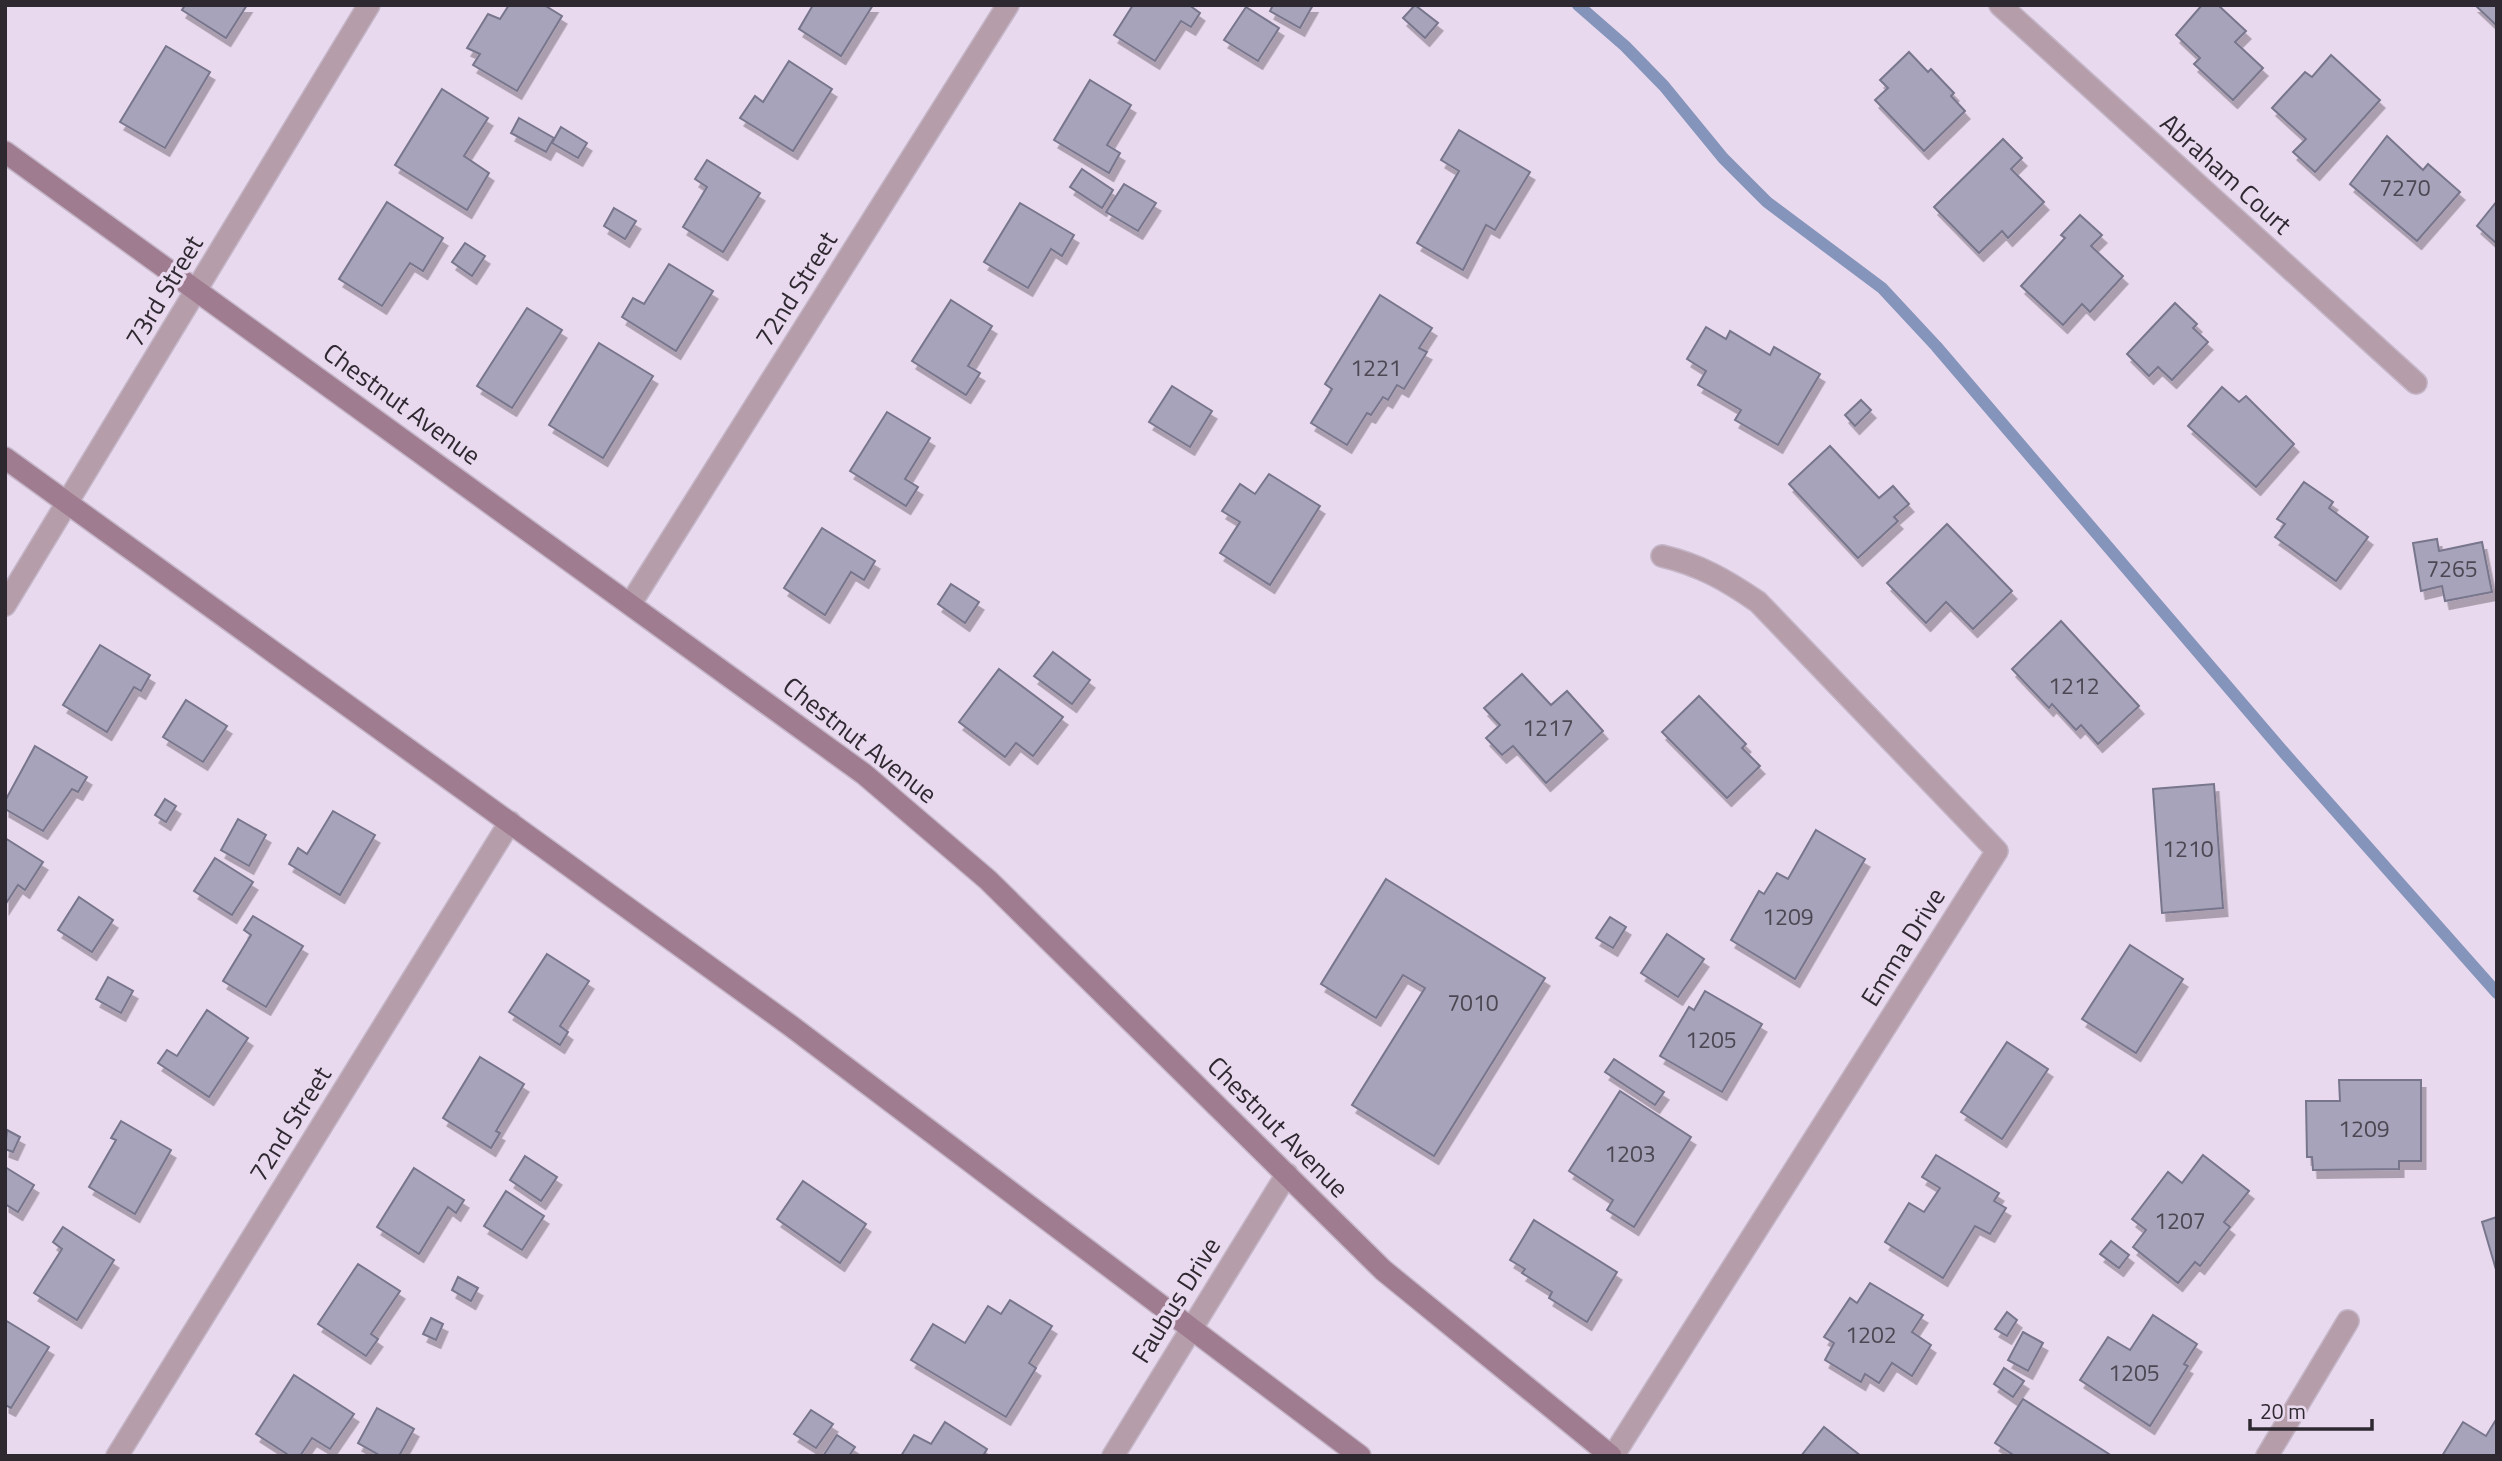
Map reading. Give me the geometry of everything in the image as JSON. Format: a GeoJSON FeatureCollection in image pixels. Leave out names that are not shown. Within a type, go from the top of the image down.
{"type":"FeatureCollection","features":[{"type":"Feature","properties":{"kind":"street","name":"73rd Street"},"geometry":{"type":"LineString","coordinates":[[5,605],[369,5]]}},
{"type":"Feature","properties":{"kind":"street","name":"72nd Street"},"geometry":{"type":"LineString","coordinates":[[631,603],[1008,5]]}},
{"type":"Feature","properties":{"kind":"street","name":"Abraham Court"},"geometry":{"type":"LineString","coordinates":[[2000,5],[2416,383]]}},
{"type":"Feature","properties":{"kind":"street","name":"Chestnut Avenue"},"geometry":{"type":"LineString","coordinates":[[5,152],[864,774],[988,880],[1383,1270],[1612,1456]]}},
{"type":"Feature","properties":{"kind":"street"},"geometry":{"type":"LineString","coordinates":[[5,458],[792,1026],[1360,1456]]}},
{"type":"Feature","properties":{"kind":"street","name":"Emma Drive"},"geometry":{"type":"LineString","coordinates":[[1612,1456],[1997,850],[1758,602],[1723,577],[1696,564],[1662,556]]}},
{"type":"Feature","properties":{"kind":"street","name":"72nd Street"},"geometry":{"type":"LineString","coordinates":[[117,1456],[510,822]]}},
{"type":"Feature","properties":{"kind":"street","name":"Faubus Drive"},"geometry":{"type":"LineString","coordinates":[[1113,1456],[1287,1174]]}},
{"type":"Feature","properties":{"kind":"street"},"geometry":{"type":"LineString","coordinates":[[2267,1456],[2348,1321]]}},
{"type":"Feature","properties":{"kind":"building"},"geometry":{"type":"Polygon","coordinates":[[[185,5],[247,5],[226,38],[182,10],[185,5]]]}},
{"type":"Feature","properties":{"kind":"building"},"geometry":{"type":"Polygon","coordinates":[[[509,5],[544,5],[562,16],[517,91],[473,65],[480,54],[467,48],[488,14],[500,19],[509,5]]]}},
{"type":"Feature","properties":{"kind":"building"},"geometry":{"type":"Polygon","coordinates":[[[813,5],[873,5],[841,56],[799,29],[813,5]]]}},
{"type":"Feature","properties":{"kind":"building"},"geometry":{"type":"Polygon","coordinates":[[[1133,5],[1189,5],[1200,13],[1191,27],[1181,21],[1155,61],[1114,35],[1133,5]]]}},
{"type":"Feature","properties":{"kind":"building"},"geometry":{"type":"Polygon","coordinates":[[[1273,5],[1313,5],[1300,28],[1270,11],[1273,5]]]}},
{"type":"Feature","properties":{"kind":"building"},"geometry":{"type":"Polygon","coordinates":[[[1415,5],[1438,23],[1425,38],[1403,18],[1415,5]]]}},
{"type":"Feature","properties":{"kind":"building"},"geometry":{"type":"Polygon","coordinates":[[[2202,5],[2218,5],[2246,31],[2235,42],[2263,68],[2233,100],[2194,64],[2200,58],[2176,35],[2202,5]]]}},
{"type":"Feature","properties":{"kind":"building"},"geometry":{"type":"Polygon","coordinates":[[[2475,5],[2497,5],[2497,26],[2475,5]]]}},
{"type":"Feature","properties":{"kind":"building"},"geometry":{"type":"Polygon","coordinates":[[[1246,7],[1279,28],[1258,61],[1224,40],[1246,7]]]}},
{"type":"Feature","properties":{"kind":"building"},"geometry":{"type":"Polygon","coordinates":[[[166,46],[210,72],[165,148],[120,122],[166,46]]]}},
{"type":"Feature","properties":{"kind":"building"},"geometry":{"type":"Polygon","coordinates":[[[1909,52],[1928,72],[1931,69],[1954,93],[1951,96],[1965,111],[1924,151],[1875,100],[1888,88],[1880,80],[1909,52]]]}},
{"type":"Feature","properties":{"kind":"building"},"geometry":{"type":"Polygon","coordinates":[[[2331,55],[2380,100],[2315,172],[2293,152],[2306,139],[2272,108],[2305,72],[2312,77],[2331,55]]]}},
{"type":"Feature","properties":{"kind":"building"},"geometry":{"type":"Polygon","coordinates":[[[789,61],[832,89],[793,151],[740,118],[755,96],[763,102],[789,61]]]}},
{"type":"Feature","properties":{"kind":"building"},"geometry":{"type":"Polygon","coordinates":[[[1090,80],[1131,105],[1107,145],[1120,153],[1109,173],[1054,140],[1090,80]]]}},
{"type":"Feature","properties":{"kind":"building"},"geometry":{"type":"Polygon","coordinates":[[[442,89],[488,118],[464,156],[489,173],[467,210],[395,165],[442,89]]]}},
{"type":"Feature","properties":{"kind":"building"},"geometry":{"type":"Polygon","coordinates":[[[519,118],[554,138],[546,152],[511,133],[519,118]]]}},
{"type":"Feature","properties":{"kind":"building"},"geometry":{"type":"Polygon","coordinates":[[[561,127],[587,143],[578,158],[552,143],[561,127]]]}},
{"type":"Feature","properties":{"kind":"building"},"geometry":{"type":"Polygon","coordinates":[[[1459,130],[1530,172],[1495,230],[1486,225],[1463,270],[1417,243],[1459,171],[1441,160],[1459,130]]]}},
{"type":"Feature","properties":{"kind":"building"},"geometry":{"type":"Polygon","coordinates":[[[2387,136],[2423,170],[2428,164],[2460,192],[2417,241],[2350,184],[2387,136]]]}},
{"type":"Feature","properties":{"kind":"building"},"geometry":{"type":"Polygon","coordinates":[[[2003,139],[2022,158],[2011,169],[2044,202],[2008,238],[2002,231],[1979,253],[1934,207],[2003,139]]]}},
{"type":"Feature","properties":{"kind":"building"},"geometry":{"type":"Polygon","coordinates":[[[707,160],[760,193],[723,252],[683,227],[707,187],[695,179],[707,160]]]}},
{"type":"Feature","properties":{"kind":"building"},"geometry":{"type":"Polygon","coordinates":[[[1082,169],[1113,190],[1102,208],[1070,187],[1082,169]]]}},
{"type":"Feature","properties":{"kind":"building"},"geometry":{"type":"Polygon","coordinates":[[[1124,184],[1156,203],[1138,231],[1106,212],[1124,184]]]}},
{"type":"Feature","properties":{"kind":"building"},"geometry":{"type":"Polygon","coordinates":[[[2497,201],[2497,244],[2477,226],[2497,201]]]}},
{"type":"Feature","properties":{"kind":"building"},"geometry":{"type":"Polygon","coordinates":[[[387,202],[443,238],[423,271],[410,263],[382,306],[339,279],[387,202]]]}},
{"type":"Feature","properties":{"kind":"building"},"geometry":{"type":"Polygon","coordinates":[[[1020,203],[1074,235],[1062,256],[1051,249],[1028,288],[984,262],[1020,203]]]}},
{"type":"Feature","properties":{"kind":"building"},"geometry":{"type":"Polygon","coordinates":[[[614,208],[636,221],[625,239],[604,226],[614,208]]]}},
{"type":"Feature","properties":{"kind":"building"},"geometry":{"type":"Polygon","coordinates":[[[2080,215],[2102,235],[2091,246],[2123,276],[2090,312],[2082,304],[2063,325],[2021,286],[2065,238],[2061,235],[2080,215]]]}},
{"type":"Feature","properties":{"kind":"building"},"geometry":{"type":"Polygon","coordinates":[[[465,243],[485,256],[472,276],[452,262],[465,243]]]}},
{"type":"Feature","properties":{"kind":"building"},"geometry":{"type":"Polygon","coordinates":[[[669,264],[713,291],[676,351],[622,317],[633,298],[644,304],[669,264]]]}},
{"type":"Feature","properties":{"kind":"building"},"geometry":{"type":"Polygon","coordinates":[[[1380,295],[1432,328],[1419,348],[1427,352],[1404,389],[1397,385],[1388,400],[1383,397],[1371,415],[1367,413],[1347,445],[1311,423],[1332,389],[1325,384],[1380,295]]]}},
{"type":"Feature","properties":{"kind":"building"},"geometry":{"type":"Polygon","coordinates":[[[951,300],[992,326],[968,366],[980,373],[966,395],[912,361],[951,300]]]}},
{"type":"Feature","properties":{"kind":"building"},"geometry":{"type":"Polygon","coordinates":[[[2175,303],[2197,324],[2193,328],[2208,342],[2172,380],[2158,367],[2149,376],[2127,354],[2175,303]]]}},
{"type":"Feature","properties":{"kind":"building"},"geometry":{"type":"Polygon","coordinates":[[[527,308],[562,330],[512,408],[477,386],[527,308]]]}},
{"type":"Feature","properties":{"kind":"building"},"geometry":{"type":"Polygon","coordinates":[[[1706,327],[1726,339],[1730,331],[1770,355],[1774,347],[1820,374],[1778,445],[1735,420],[1741,410],[1698,385],[1706,371],[1687,359],[1706,327]]]}},
{"type":"Feature","properties":{"kind":"building"},"geometry":{"type":"Polygon","coordinates":[[[599,343],[653,376],[603,458],[549,425],[599,343]]]}},
{"type":"Feature","properties":{"kind":"building"},"geometry":{"type":"Polygon","coordinates":[[[1172,386],[1212,411],[1190,447],[1149,422],[1172,386]]]}},
{"type":"Feature","properties":{"kind":"building"},"geometry":{"type":"Polygon","coordinates":[[[2222,387],[2239,402],[2246,396],[2294,444],[2256,487],[2188,426],[2222,387]]]}},
{"type":"Feature","properties":{"kind":"building"},"geometry":{"type":"Polygon","coordinates":[[[1861,400],[1871,410],[1855,426],[1845,415],[1861,400]]]}},
{"type":"Feature","properties":{"kind":"building"},"geometry":{"type":"Polygon","coordinates":[[[887,412],[930,438],[905,479],[918,487],[906,506],[850,471],[887,412]]]}},
{"type":"Feature","properties":{"kind":"building"},"geometry":{"type":"Polygon","coordinates":[[[1830,446],[1879,498],[1893,486],[1909,504],[1894,517],[1898,521],[1858,558],[1789,484],[1830,446]]]}},
{"type":"Feature","properties":{"kind":"building"},"geometry":{"type":"Polygon","coordinates":[[[1269,474],[1320,506],[1270,585],[1220,553],[1240,522],[1222,511],[1240,484],[1255,494],[1269,474]]]}},
{"type":"Feature","properties":{"kind":"building"},"geometry":{"type":"Polygon","coordinates":[[[2304,482],[2333,502],[2329,508],[2368,537],[2336,581],[2275,537],[2285,524],[2277,519],[2304,482]]]}},
{"type":"Feature","properties":{"kind":"building"},"geometry":{"type":"Polygon","coordinates":[[[1947,524],[2012,591],[1973,629],[1946,602],[1926,623],[1887,583],[1947,524]]]}},
{"type":"Feature","properties":{"kind":"building"},"geometry":{"type":"Polygon","coordinates":[[[822,528],[875,561],[864,580],[851,572],[825,615],[784,588],[822,528]]]}},
{"type":"Feature","properties":{"kind":"building"},"geometry":{"type":"Polygon","coordinates":[[[2437,539],[2439,551],[2482,542],[2492,592],[2445,601],[2442,586],[2421,591],[2413,543],[2437,539]]]}},
{"type":"Feature","properties":{"kind":"building"},"geometry":{"type":"Polygon","coordinates":[[[951,584],[979,602],[965,623],[938,604],[951,584]]]}},
{"type":"Feature","properties":{"kind":"building"},"geometry":{"type":"Polygon","coordinates":[[[2061,621],[2139,706],[2098,744],[2081,725],[2076,730],[2052,704],[2049,708],[2012,669],[2061,621]]]}},
{"type":"Feature","properties":{"kind":"building"},"geometry":{"type":"Polygon","coordinates":[[[100,645],[150,675],[141,691],[134,687],[107,732],[63,705],[100,645]]]}},
{"type":"Feature","properties":{"kind":"building"},"geometry":{"type":"Polygon","coordinates":[[[1053,652],[1090,680],[1072,704],[1034,676],[1053,652]]]}},
{"type":"Feature","properties":{"kind":"building"},"geometry":{"type":"Polygon","coordinates":[[[999,669],[1063,717],[1033,756],[1016,743],[1005,757],[959,722],[999,669]]]}},
{"type":"Feature","properties":{"kind":"building"},"geometry":{"type":"Polygon","coordinates":[[[1522,674],[1551,705],[1567,691],[1603,731],[1546,783],[1513,746],[1502,755],[1486,738],[1500,725],[1484,708],[1522,674]]]}},
{"type":"Feature","properties":{"kind":"building"},"geometry":{"type":"Polygon","coordinates":[[[1699,696],[1746,744],[1742,748],[1760,766],[1727,798],[1662,732],[1699,696]]]}},
{"type":"Feature","properties":{"kind":"building"},"geometry":{"type":"Polygon","coordinates":[[[186,700],[227,726],[203,762],[163,737],[186,700]]]}},
{"type":"Feature","properties":{"kind":"building"},"geometry":{"type":"Polygon","coordinates":[[[35,746],[87,777],[78,792],[72,789],[43,831],[5,809],[5,801],[35,746]]]}},
{"type":"Feature","properties":{"kind":"building"},"geometry":{"type":"Polygon","coordinates":[[[2214,784],[2223,908],[2162,913],[2153,789],[2214,784]]]}},
{"type":"Feature","properties":{"kind":"building"},"geometry":{"type":"Polygon","coordinates":[[[165,799],[176,806],[166,822],[155,815],[165,799]]]}},
{"type":"Feature","properties":{"kind":"building"},"geometry":{"type":"Polygon","coordinates":[[[333,811],[375,835],[340,895],[289,864],[298,848],[307,854],[333,811]]]}},
{"type":"Feature","properties":{"kind":"building"},"geometry":{"type":"Polygon","coordinates":[[[238,819],[266,835],[249,866],[221,850],[238,819]]]}},
{"type":"Feature","properties":{"kind":"building"},"geometry":{"type":"Polygon","coordinates":[[[1816,830],[1865,859],[1795,979],[1731,940],[1759,891],[1764,894],[1777,873],[1788,879],[1816,830]]]}},
{"type":"Feature","properties":{"kind":"building"},"geometry":{"type":"Polygon","coordinates":[[[5,838],[43,862],[25,890],[18,885],[5,905],[5,838]]]}},
{"type":"Feature","properties":{"kind":"building"},"geometry":{"type":"Polygon","coordinates":[[[215,858],[253,882],[232,915],[194,891],[215,858]]]}},
{"type":"Feature","properties":{"kind":"building"},"geometry":{"type":"Polygon","coordinates":[[[1386,879],[1545,978],[1434,1156],[1352,1105],[1425,988],[1403,975],[1376,1018],[1321,984],[1386,879]]]}},
{"type":"Feature","properties":{"kind":"building"},"geometry":{"type":"Polygon","coordinates":[[[79,897],[113,920],[92,952],[58,930],[79,897]]]}},
{"type":"Feature","properties":{"kind":"building"},"geometry":{"type":"Polygon","coordinates":[[[253,916],[303,946],[266,1007],[223,981],[251,935],[244,930],[253,916]]]}},
{"type":"Feature","properties":{"kind":"building"},"geometry":{"type":"Polygon","coordinates":[[[1610,917],[1626,927],[1613,948],[1596,938],[1610,917]]]}},
{"type":"Feature","properties":{"kind":"building"},"geometry":{"type":"Polygon","coordinates":[[[1667,934],[1704,959],[1678,997],[1641,973],[1667,934]]]}},
{"type":"Feature","properties":{"kind":"building"},"geometry":{"type":"Polygon","coordinates":[[[2130,945],[2183,979],[2136,1053],[2082,1019],[2130,945]]]}},
{"type":"Feature","properties":{"kind":"building"},"geometry":{"type":"Polygon","coordinates":[[[547,954],[589,981],[560,1026],[568,1032],[560,1045],[509,1012],[547,954]]]}},
{"type":"Feature","properties":{"kind":"building"},"geometry":{"type":"Polygon","coordinates":[[[108,977],[133,991],[121,1013],[96,999],[108,977]]]}},
{"type":"Feature","properties":{"kind":"building"},"geometry":{"type":"Polygon","coordinates":[[[1705,991],[1762,1024],[1722,1092],[1660,1056],[1689,1007],[1694,1010],[1705,991]]]}},
{"type":"Feature","properties":{"kind":"building"},"geometry":{"type":"Polygon","coordinates":[[[207,1010],[248,1038],[209,1097],[158,1063],[167,1050],[177,1056],[207,1010]]]}},
{"type":"Feature","properties":{"kind":"building"},"geometry":{"type":"Polygon","coordinates":[[[2007,1042],[2048,1069],[2002,1139],[1961,1112],[2007,1042]]]}},
{"type":"Feature","properties":{"kind":"building"},"geometry":{"type":"Polygon","coordinates":[[[480,1057],[524,1084],[496,1131],[500,1133],[491,1148],[443,1118],[480,1057]]]}},
{"type":"Feature","properties":{"kind":"building"},"geometry":{"type":"Polygon","coordinates":[[[1614,1059],[1664,1092],[1655,1105],[1605,1072],[1614,1059]]]}},
{"type":"Feature","properties":{"kind":"building"},"geometry":{"type":"Polygon","coordinates":[[[2339,1080],[2421,1080],[2421,1161],[2399,1161],[2399,1169],[2313,1170],[2312,1157],[2307,1157],[2306,1101],[2340,1101],[2339,1080]]]}},
{"type":"Feature","properties":{"kind":"building"},"geometry":{"type":"Polygon","coordinates":[[[1620,1091],[1691,1137],[1634,1227],[1607,1210],[1613,1200],[1569,1171],[1620,1091]]]}},
{"type":"Feature","properties":{"kind":"building"},"geometry":{"type":"Polygon","coordinates":[[[121,1121],[171,1150],[135,1214],[89,1187],[116,1140],[111,1138],[121,1121]]]}},
{"type":"Feature","properties":{"kind":"building"},"geometry":{"type":"Polygon","coordinates":[[[7,1130],[20,1137],[13,1152],[5,1149],[7,1130]]]}},
{"type":"Feature","properties":{"kind":"building"},"geometry":{"type":"Polygon","coordinates":[[[1936,1155],[1999,1193],[1994,1201],[2006,1208],[1990,1234],[1975,1226],[1943,1278],[1885,1242],[1909,1203],[1924,1212],[1940,1188],[1922,1177],[1936,1155]]]}},
{"type":"Feature","properties":{"kind":"building"},"geometry":{"type":"Polygon","coordinates":[[[2203,1155],[2249,1191],[2224,1222],[2230,1227],[2200,1266],[2195,1262],[2178,1283],[2133,1247],[2146,1230],[2132,1219],[2168,1172],[2182,1183],[2203,1155]]]}},
{"type":"Feature","properties":{"kind":"building"},"geometry":{"type":"Polygon","coordinates":[[[525,1156],[557,1177],[541,1201],[510,1180],[525,1156]]]}},
{"type":"Feature","properties":{"kind":"building"},"geometry":{"type":"Polygon","coordinates":[[[5,1167],[34,1185],[18,1212],[5,1204],[5,1167]]]}},
{"type":"Feature","properties":{"kind":"building"},"geometry":{"type":"Polygon","coordinates":[[[414,1168],[464,1200],[456,1213],[448,1207],[419,1254],[377,1227],[414,1168]]]}},
{"type":"Feature","properties":{"kind":"building"},"geometry":{"type":"Polygon","coordinates":[[[803,1181],[866,1224],[840,1263],[777,1219],[803,1181]]]}},
{"type":"Feature","properties":{"kind":"building"},"geometry":{"type":"Polygon","coordinates":[[[506,1191],[544,1216],[522,1250],[484,1226],[506,1191]]]}},
{"type":"Feature","properties":{"kind":"building"},"geometry":{"type":"Polygon","coordinates":[[[2497,1217],[2497,1273],[2482,1222],[2497,1217]]]}},
{"type":"Feature","properties":{"kind":"building"},"geometry":{"type":"Polygon","coordinates":[[[1534,1220],[1617,1272],[1587,1322],[1549,1298],[1552,1292],[1522,1273],[1525,1269],[1510,1260],[1534,1220]]]}},
{"type":"Feature","properties":{"kind":"building"},"geometry":{"type":"Polygon","coordinates":[[[63,1227],[114,1260],[77,1320],[34,1293],[62,1249],[53,1242],[63,1227]]]}},
{"type":"Feature","properties":{"kind":"building"},"geometry":{"type":"Polygon","coordinates":[[[2111,1241],[2129,1255],[2119,1268],[2100,1254],[2111,1241]]]}},
{"type":"Feature","properties":{"kind":"building"},"geometry":{"type":"Polygon","coordinates":[[[358,1264],[400,1291],[371,1334],[378,1339],[366,1356],[318,1324],[358,1264]]]}},
{"type":"Feature","properties":{"kind":"building"},"geometry":{"type":"Polygon","coordinates":[[[458,1277],[478,1288],[471,1301],[452,1290],[458,1277]]]}},
{"type":"Feature","properties":{"kind":"building"},"geometry":{"type":"Polygon","coordinates":[[[1870,1283],[1923,1315],[1912,1332],[1931,1345],[1912,1376],[1892,1363],[1879,1383],[1865,1374],[1861,1382],[1825,1360],[1834,1343],[1824,1337],[1850,1298],[1857,1303],[1870,1283]]]}},
{"type":"Feature","properties":{"kind":"building"},"geometry":{"type":"Polygon","coordinates":[[[1010,1300],[1052,1326],[1029,1363],[1036,1368],[1006,1417],[911,1360],[933,1324],[965,1343],[988,1306],[1001,1314],[1010,1300]]]}},
{"type":"Feature","properties":{"kind":"building"},"geometry":{"type":"Polygon","coordinates":[[[2007,1312],[2017,1320],[2007,1336],[1995,1329],[2007,1312]]]}},
{"type":"Feature","properties":{"kind":"building"},"geometry":{"type":"Polygon","coordinates":[[[2153,1315],[2197,1344],[2184,1364],[2188,1366],[2150,1426],[2080,1380],[2108,1337],[2130,1350],[2153,1315]]]}},
{"type":"Feature","properties":{"kind":"building"},"geometry":{"type":"Polygon","coordinates":[[[431,1318],[443,1324],[436,1340],[423,1334],[431,1318]]]}},
{"type":"Feature","properties":{"kind":"building"},"geometry":{"type":"Polygon","coordinates":[[[5,1320],[49,1347],[11,1408],[5,1405],[5,1320]]]}},
{"type":"Feature","properties":{"kind":"building"},"geometry":{"type":"Polygon","coordinates":[[[2023,1332],[2043,1343],[2028,1371],[2008,1360],[2023,1332]]]}},
{"type":"Feature","properties":{"kind":"building"},"geometry":{"type":"Polygon","coordinates":[[[2004,1368],[2024,1381],[2013,1397],[1994,1384],[2004,1368]]]}},
{"type":"Feature","properties":{"kind":"building"},"geometry":{"type":"Polygon","coordinates":[[[294,1375],[354,1414],[330,1449],[312,1438],[300,1456],[290,1456],[256,1434],[294,1375]]]}},
{"type":"Feature","properties":{"kind":"building"},"geometry":{"type":"Polygon","coordinates":[[[2023,1399],[2112,1456],[2015,1456],[1995,1443],[2023,1399]]]}},
{"type":"Feature","properties":{"kind":"building"},"geometry":{"type":"Polygon","coordinates":[[[377,1408],[414,1429],[399,1456],[381,1456],[358,1443],[377,1408]]]}},
{"type":"Feature","properties":{"kind":"building"},"geometry":{"type":"Polygon","coordinates":[[[811,1410],[833,1424],[816,1448],[794,1434],[811,1410]]]}},
{"type":"Feature","properties":{"kind":"building"},"geometry":{"type":"Polygon","coordinates":[[[2497,1418],[2497,1456],[2442,1456],[2463,1422],[2486,1436],[2497,1418]]]}},
{"type":"Feature","properties":{"kind":"building"},"geometry":{"type":"Polygon","coordinates":[[[945,1422],[987,1449],[983,1456],[901,1456],[914,1435],[931,1444],[945,1422]]]}},
{"type":"Feature","properties":{"kind":"building"},"geometry":{"type":"Polygon","coordinates":[[[1824,1427],[1861,1456],[1801,1456],[1824,1427]]]}},
{"type":"Feature","properties":{"kind":"building"},"geometry":{"type":"Polygon","coordinates":[[[837,1435],[855,1447],[849,1456],[823,1456],[837,1435]]]}},
{"type":"Feature","properties":{"kind":"waterway"},"geometry":{"type":"LineString","coordinates":[[1578,5],[1625,46],[1664,86],[1723,158],[1767,202],[1882,288],[1936,346],[2287,756],[2497,993]]}}]}
